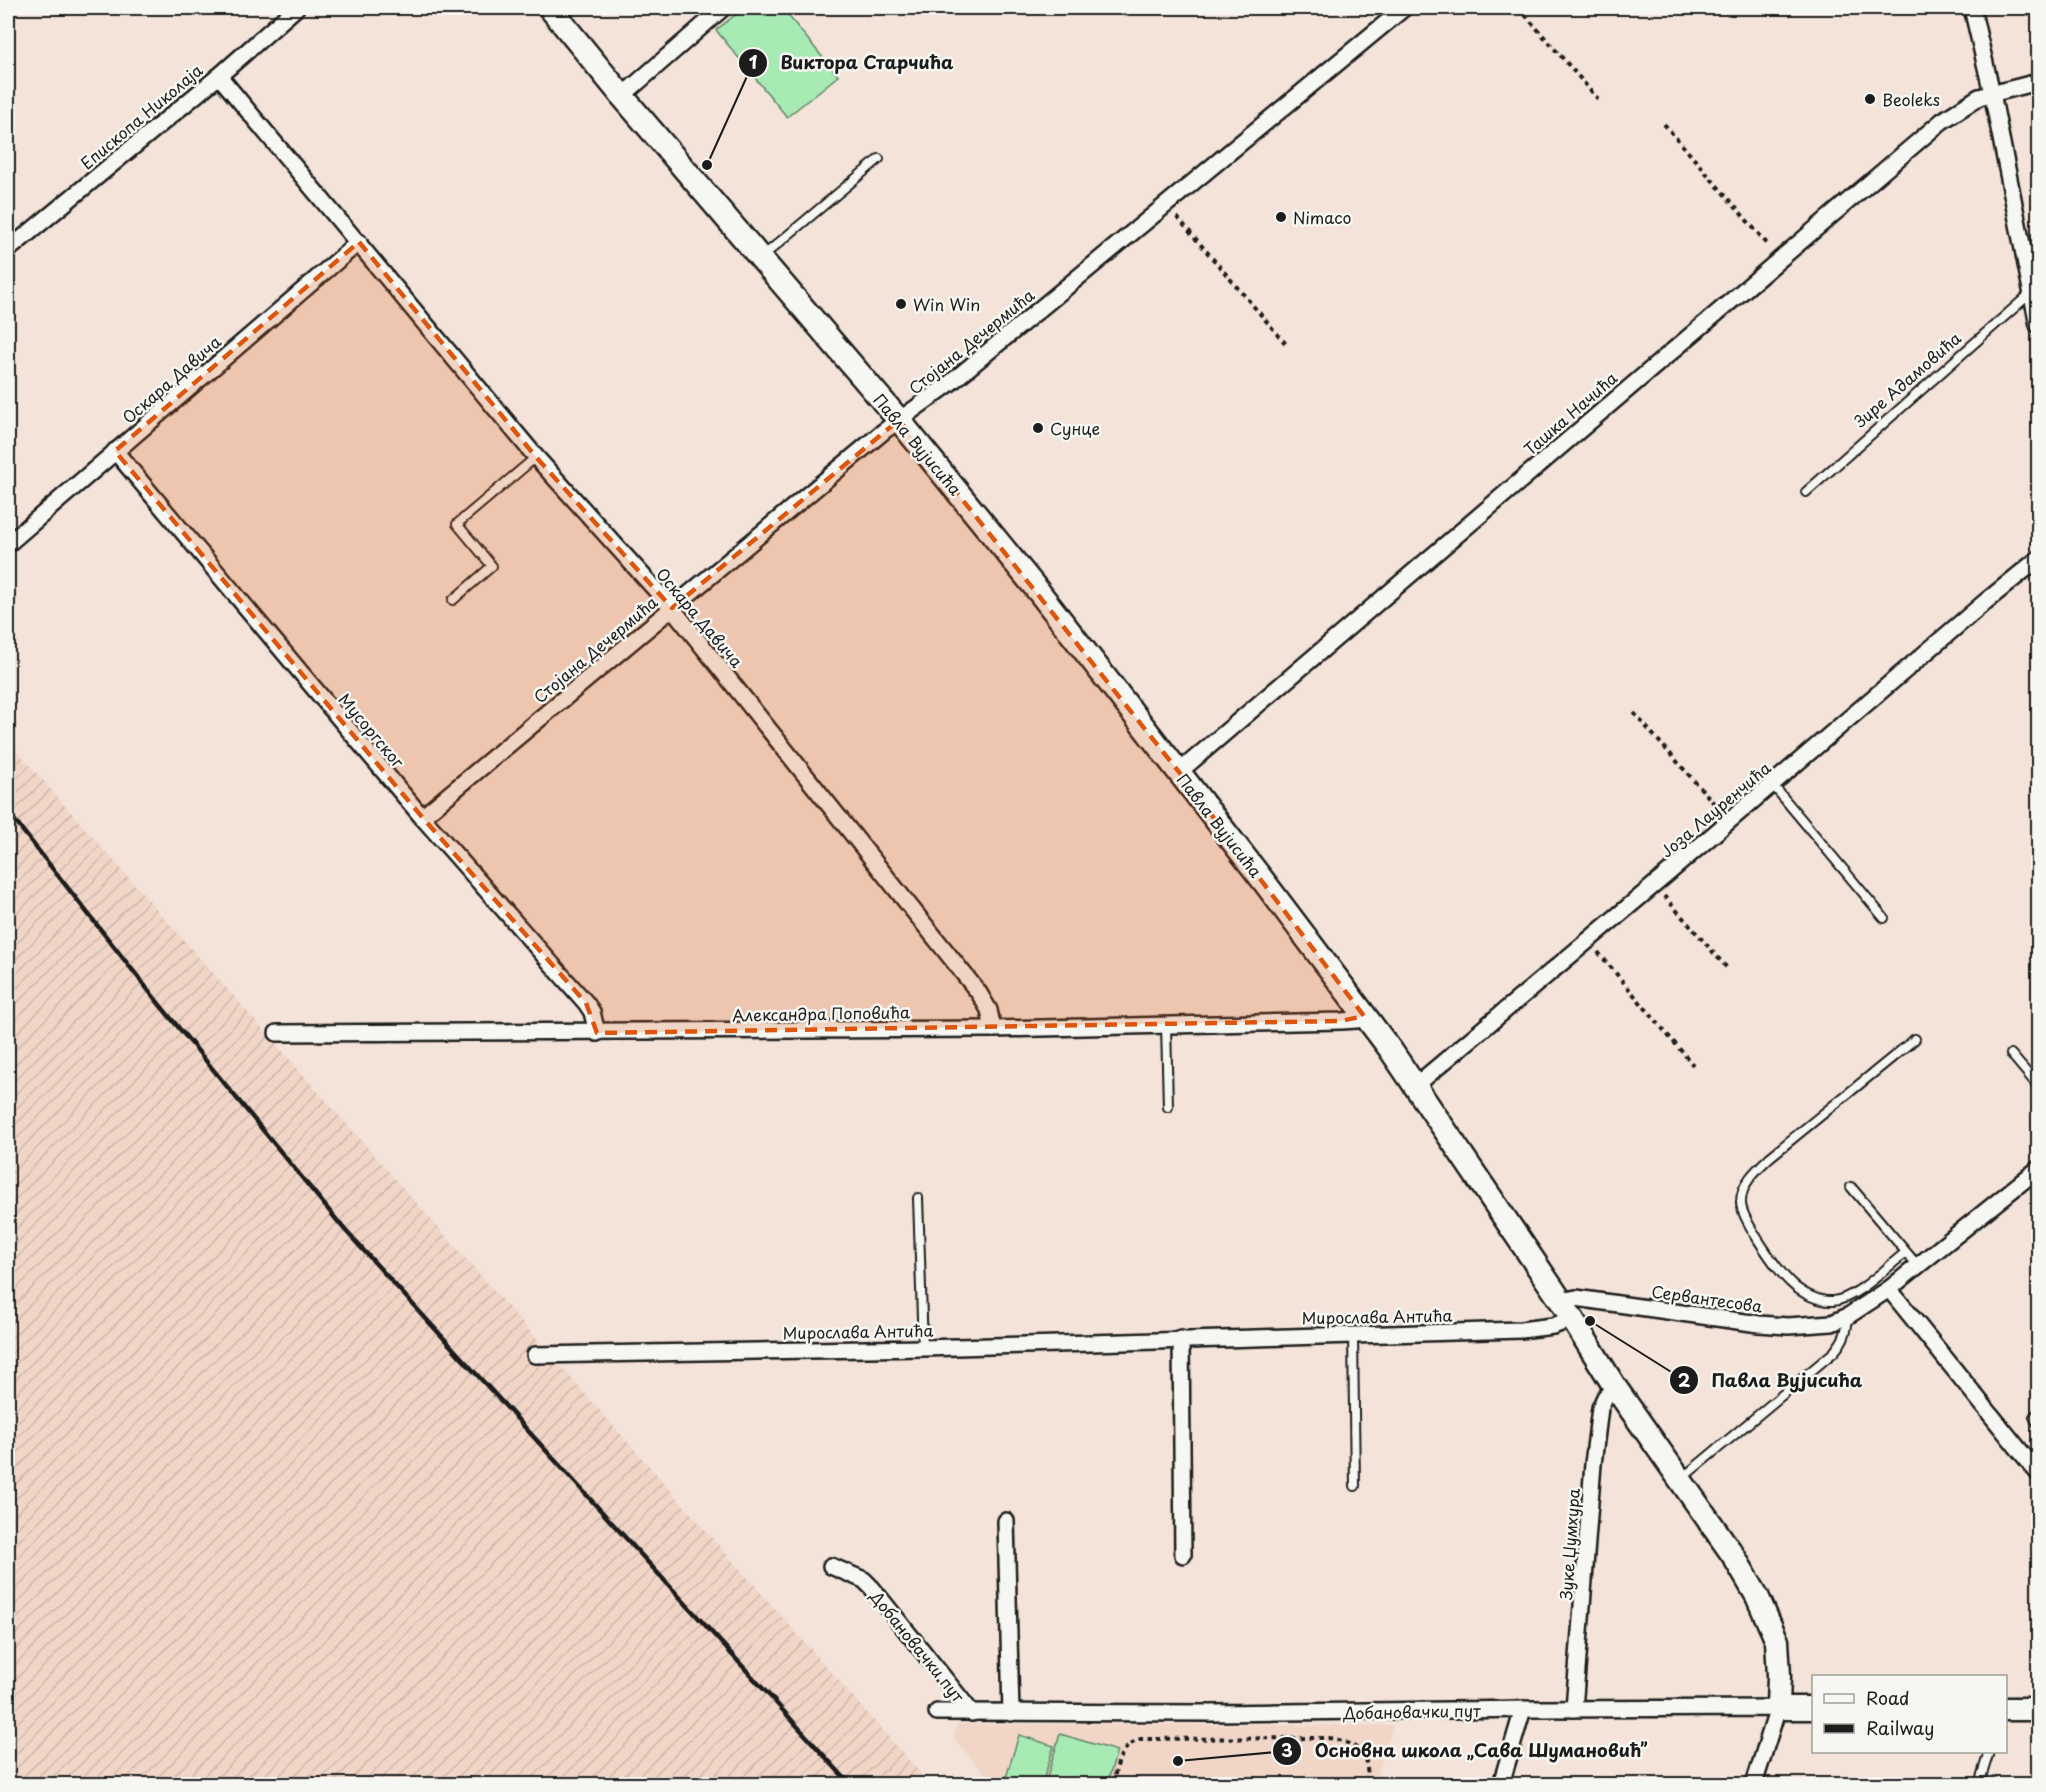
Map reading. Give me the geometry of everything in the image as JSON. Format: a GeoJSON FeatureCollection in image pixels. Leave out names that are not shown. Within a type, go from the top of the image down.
{"type":"FeatureCollection","features":[{"type":"Feature","properties":{"kind":"street","name":"Епископа Николаја"},"geometry":{"type":"LineString","coordinates":[[8,250],[219,76],[296,8]]}},
{"type":"Feature","properties":{"kind":"street","name":"Павла Вујисића"},"geometry":{"type":"LineString","coordinates":[[550,8],[621,96],[899,420],[1039,592],[1179,772],[1415,1086],[1567,1310],[1615,1387],[1732,1555],[1757,1596],[1777,1641],[1780,1692],[1778,1708]]}},
{"type":"Feature","properties":{"kind":"street"},"geometry":{"type":"LineString","coordinates":[[621,96],[723,8]]}},
{"type":"Feature","properties":{"kind":"street","name":"Стојана Дечермића"},"geometry":{"type":"LineString","coordinates":[[422,817],[899,420],[949,384],[1404,8]]}},
{"type":"Feature","properties":{"kind":"street"},"geometry":{"type":"LineString","coordinates":[[1972,8],[1992,93],[2038,325]]}},
{"type":"Feature","properties":{"kind":"street","name":"Оскара Давича"},"geometry":{"type":"LineString","coordinates":[[219,76],[536,457],[672,608],[979,993],[989,1010],[993,1029]]}},
{"type":"Feature","properties":{"kind":"street","name":"Ташка Начића"},"geometry":{"type":"LineString","coordinates":[[1179,772],[1942,121],[1979,98],[2038,82]]}},
{"type":"Feature","properties":{"kind":"street","name":"Оскара Давича"},"geometry":{"type":"LineString","coordinates":[[8,544],[359,242]]}},
{"type":"Feature","properties":{"kind":"street","name":"Мусоргског"},"geometry":{"type":"LineString","coordinates":[[115,451],[422,817],[586,1003],[592,1012],[597,1033]]}},
{"type":"Feature","properties":{"kind":"street","name":"Јоза Лауренчића"},"geometry":{"type":"LineString","coordinates":[[1415,1086],[2038,559]]}},
{"type":"Feature","properties":{"kind":"street","name":"Александра Поповића"},"geometry":{"type":"LineString","coordinates":[[277,1033],[993,1029],[1341,1021],[1357,1020],[1364,1016]]}},
{"type":"Feature","properties":{"kind":"street","name":"Сервантесова"},"geometry":{"type":"LineString","coordinates":[[1567,1310],[1576,1298],[1759,1324],[1788,1326],[1832,1323],[1848,1316],[1889,1289],[2038,1169]]}},
{"type":"Feature","properties":{"kind":"street"},"geometry":{"type":"LineString","coordinates":[[1889,1289],[2038,1473]]}},
{"type":"Feature","properties":{"kind":"street","name":"Мирослава Антића"},"geometry":{"type":"LineString","coordinates":[[535,1355],[923,1348],[1521,1330],[1553,1326],[1567,1310]]}},
{"type":"Feature","properties":{"kind":"street"},"geometry":{"type":"LineString","coordinates":[[1181,1339],[1183,1555]]}},
{"type":"Feature","properties":{"kind":"street","name":"Зуке Џумхура"},"geometry":{"type":"LineString","coordinates":[[1574,1709],[1600,1408],[1605,1397],[1615,1387]]}},
{"type":"Feature","properties":{"kind":"street"},"geometry":{"type":"LineString","coordinates":[[1006,1521],[1011,1713]]}},
{"type":"Feature","properties":{"kind":"street","name":"Добановачки пут"},"geometry":{"type":"LineString","coordinates":[[831,1566],[864,1580],[872,1588],[972,1713]]}},
{"type":"Feature","properties":{"kind":"street"},"geometry":{"type":"LineString","coordinates":[[1754,1785],[1778,1708]]}},
{"type":"Feature","properties":{"kind":"street","name":"Добановачки пут"},"geometry":{"type":"LineString","coordinates":[[937,1712],[1211,1713],[1812,1708]]}},
{"type":"Feature","properties":{"kind":"street"},"geometry":{"type":"LineString","coordinates":[[1501,1785],[1523,1709]]}},
{"type":"Feature","properties":{"kind":"street"},"geometry":{"type":"LineString","coordinates":[[2007,1709],[2038,1709]]}},
{"type":"Feature","properties":{"kind":"lane"},"geometry":{"type":"LineString","coordinates":[[760,258],[879,159]]}},
{"type":"Feature","properties":{"kind":"lane","name":"Зире Адамовића"},"geometry":{"type":"LineString","coordinates":[[1806,492],[2031,293]]}},
{"type":"Feature","properties":{"kind":"lane"},"geometry":{"type":"LineString","coordinates":[[453,600],[492,566],[457,524],[536,457]]}},
{"type":"Feature","properties":{"kind":"lane"},"geometry":{"type":"LineString","coordinates":[[1772,784],[1884,918]]}},
{"type":"Feature","properties":{"kind":"lane"},"geometry":{"type":"LineString","coordinates":[[1166,1025],[1168,1107]]}},
{"type":"Feature","properties":{"kind":"lane"},"geometry":{"type":"LineString","coordinates":[[1905,1253],[1852,1295],[1840,1300],[1827,1301],[1813,1297],[1791,1283],[1751,1230],[1743,1216],[1740,1204],[1742,1192],[1750,1178],[1770,1156],[1915,1039]]}},
{"type":"Feature","properties":{"kind":"lane"},"geometry":{"type":"LineString","coordinates":[[2012,1054],[2038,1086]]}},
{"type":"Feature","properties":{"kind":"lane"},"geometry":{"type":"LineString","coordinates":[[1851,1187],[1918,1266]]}},
{"type":"Feature","properties":{"kind":"lane"},"geometry":{"type":"LineString","coordinates":[[918,1198],[923,1348]]}},
{"type":"Feature","properties":{"kind":"lane"},"geometry":{"type":"LineString","coordinates":[[1680,1479],[1834,1352],[1847,1331],[1848,1316]]}},
{"type":"Feature","properties":{"kind":"lane"},"geometry":{"type":"LineString","coordinates":[[1353,1335],[1355,1486]]}},
{"type":"Feature","properties":{"kind":"lane"},"geometry":{"type":"LineString","coordinates":[[2038,1413],[2034,1417],[2038,1424]]}},
{"type":"Feature","properties":{"kind":"lane"},"geometry":{"type":"LineString","coordinates":[[1979,1785],[1989,1753]]}},
{"type":"Feature","properties":{"kind":"path"},"geometry":{"type":"LineString","coordinates":[[1519,8],[1598,99]]}},
{"type":"Feature","properties":{"kind":"path"},"geometry":{"type":"LineString","coordinates":[[1664,124],[1779,258]]}},
{"type":"Feature","properties":{"kind":"path"},"geometry":{"type":"LineString","coordinates":[[1167,205],[1286,344]]}},
{"type":"Feature","properties":{"kind":"path"},"geometry":{"type":"LineString","coordinates":[[1634,713],[1729,819]]}},
{"type":"Feature","properties":{"kind":"path"},"geometry":{"type":"LineString","coordinates":[[1654,884],[1727,968]]}},
{"type":"Feature","properties":{"kind":"path"},"geometry":{"type":"LineString","coordinates":[[1587,940],[1693,1065]]}},
{"type":"Feature","properties":{"kind":"path"},"geometry":{"type":"LineString","coordinates":[[1112,1785],[1123,1750],[1127,1745],[1141,1739],[1281,1738],[1328,1738],[1350,1742],[1356,1746],[1366,1761],[1368,1773],[1365,1785]]}},
{"type":"Feature","properties":{"kind":"highlighted area"},"geometry":{"type":"Polygon","coordinates":[[[359,242],[536,457],[672,608],[899,420],[1179,772],[1364,1016],[1341,1021],[597,1033],[586,1003],[422,817],[115,451],[359,242]]]}},
{"type":"Feature","properties":{"kind":"shaded area"},"geometry":{"type":"Polygon","coordinates":[[[8,741],[930,1784],[8,1784],[8,741]]]}},
{"type":"Feature","properties":{"kind":"shaded area"},"geometry":{"type":"Polygon","coordinates":[[[957,1724],[1393,1725],[1375,1784],[994,1784],[953,1738],[957,1724]]]}},
{"type":"Feature","properties":{"kind":"green space"},"geometry":{"type":"Polygon","coordinates":[[[744,8],[782,8],[838,76],[787,117],[716,30],[744,8]]]}},
{"type":"Feature","properties":{"kind":"green space"},"geometry":{"type":"Polygon","coordinates":[[[1060,1734],[1117,1751],[1107,1784],[1045,1784],[1060,1734]]]}},
{"type":"Feature","properties":{"kind":"green space"},"geometry":{"type":"Polygon","coordinates":[[[1019,1735],[1054,1746],[1042,1784],[1004,1784],[1019,1735]]]}},
{"type":"Feature","properties":{"kind":"railway"},"geometry":{"type":"LineString","coordinates":[[8,812],[160,1005],[345,1230],[850,1784]]}},
{"type":"Feature","properties":{"kind":"place","name":"Beoleks"},"geometry":{"type":"Point","coordinates":[1870,99]}},
{"type":"Feature","properties":{"kind":"place","name":"Виктора Старчића"},"geometry":{"type":"Point","coordinates":[707,165]}},
{"type":"Feature","properties":{"kind":"place","name":"Nimaco"},"geometry":{"type":"Point","coordinates":[1281,217]}},
{"type":"Feature","properties":{"kind":"place","name":"Win Win"},"geometry":{"type":"Point","coordinates":[901,304]}},
{"type":"Feature","properties":{"kind":"place","name":"Сунце"},"geometry":{"type":"Point","coordinates":[1038,428]}},
{"type":"Feature","properties":{"kind":"place","name":"Павла Вујисића"},"geometry":{"type":"Point","coordinates":[1590,1321]}},
{"type":"Feature","properties":{"kind":"place","name":"Основна школа „Сава Шумановић”"},"geometry":{"type":"Point","coordinates":[1178,1761]}}]}
